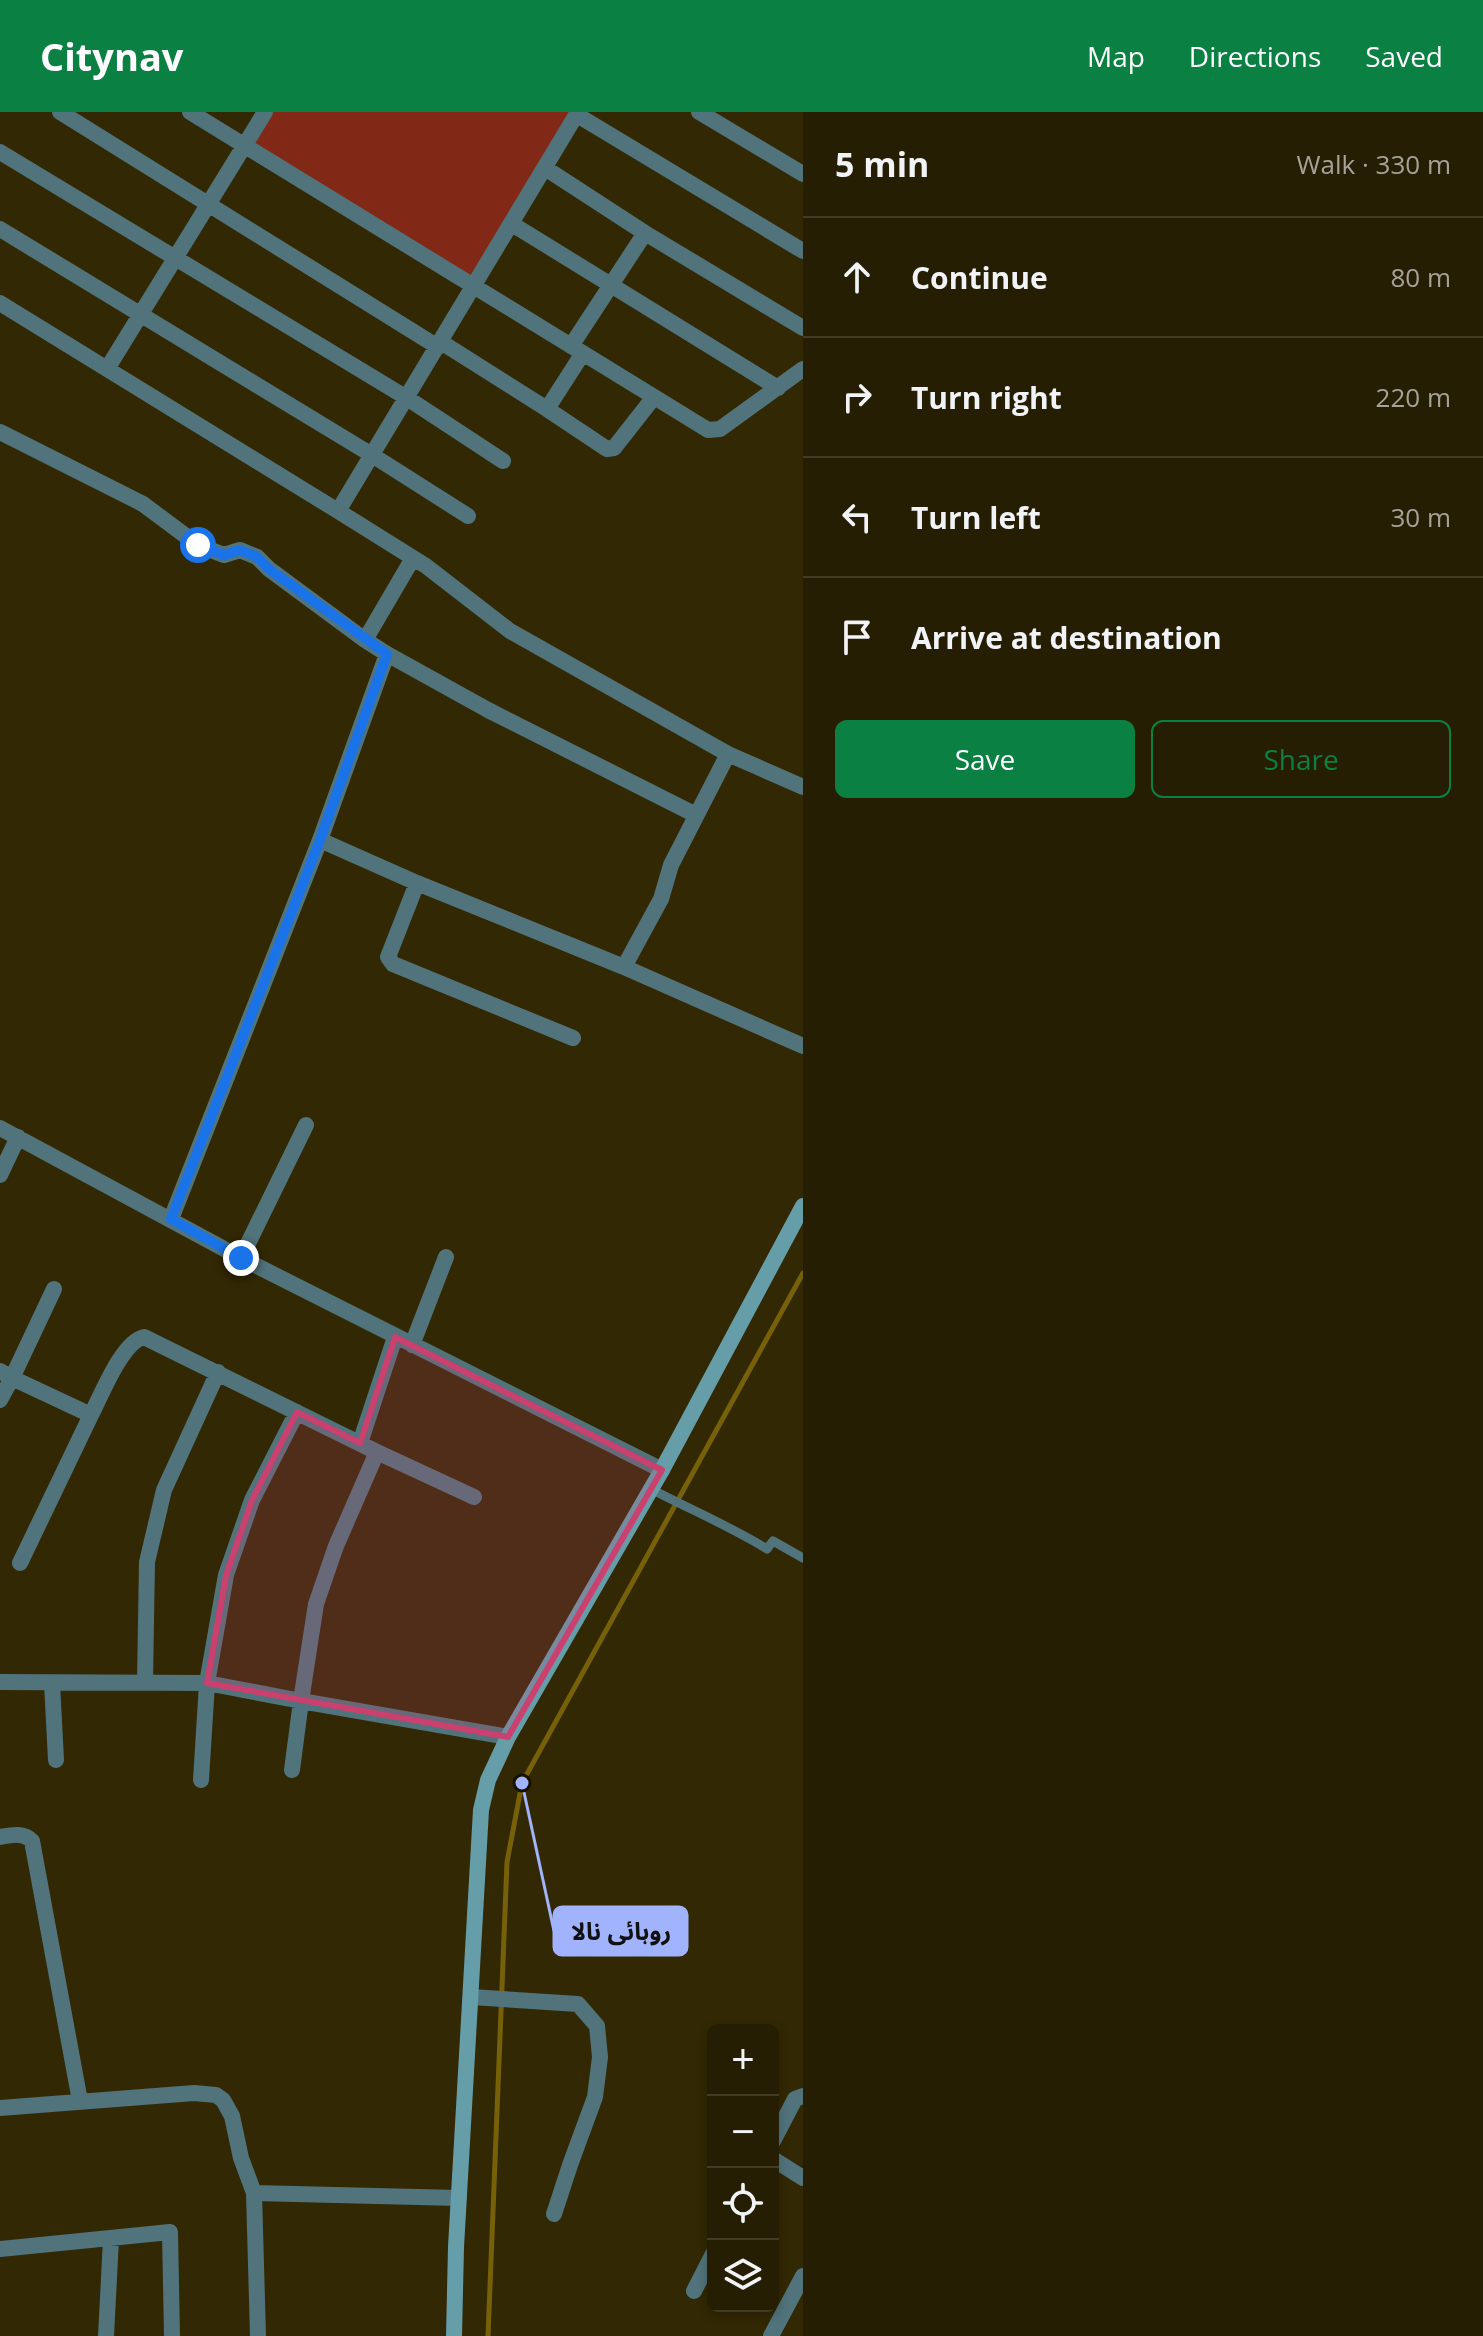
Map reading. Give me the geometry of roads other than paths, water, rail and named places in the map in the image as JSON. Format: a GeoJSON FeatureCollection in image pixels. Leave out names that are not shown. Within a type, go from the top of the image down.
{"type":"FeatureCollection","features":[{"type":"Feature","properties":{"kind":"street"},"geometry":{"type":"LineString","coordinates":[[60,112],[611,450],[654,397]]}},
{"type":"Feature","properties":{"kind":"street"},"geometry":{"type":"LineString","coordinates":[[190,112],[708,430],[720,429],[803,369]]}},
{"type":"Feature","properties":{"kind":"street"},"geometry":{"type":"LineString","coordinates":[[107,369],[265,112]]}},
{"type":"Feature","properties":{"kind":"street"},"geometry":{"type":"LineString","coordinates":[[699,112],[803,174]]}},
{"type":"Feature","properties":{"kind":"street"},"geometry":{"type":"LineString","coordinates":[[338,511],[578,113],[803,251]]}},
{"type":"Feature","properties":{"kind":"street"},"geometry":{"type":"LineString","coordinates":[[0,152],[407,398],[503,461]]}},
{"type":"Feature","properties":{"kind":"street"},"geometry":{"type":"LineString","coordinates":[[545,168],[645,233],[803,328]]}},
{"type":"Feature","properties":{"kind":"street"},"geometry":{"type":"LineString","coordinates":[[512,224],[778,388]]}},
{"type":"Feature","properties":{"kind":"street"},"geometry":{"type":"LineString","coordinates":[[0,229],[468,516]]}},
{"type":"Feature","properties":{"kind":"street"},"geometry":{"type":"LineString","coordinates":[[547,409],[611,286],[645,233]]}},
{"type":"Feature","properties":{"kind":"street"},"geometry":{"type":"LineString","coordinates":[[0,303],[413,558],[510,631],[728,754],[803,787]]}},
{"type":"Feature","properties":{"kind":"street"},"geometry":{"type":"LineString","coordinates":[[0,432],[143,504],[198,545],[224,555],[240,550],[257,557],[269,569],[387,654],[488,710],[696,815]]}},
{"type":"Feature","properties":{"kind":"street"},"geometry":{"type":"LineString","coordinates":[[365,640],[413,558]]}},
{"type":"Feature","properties":{"kind":"street"},"geometry":{"type":"LineString","coordinates":[[171,1219],[320,840],[387,654]]}},
{"type":"Feature","properties":{"kind":"street"},"geometry":{"type":"LineString","coordinates":[[624,967],[661,899],[671,865],[728,754]]}},
{"type":"Feature","properties":{"kind":"street"},"geometry":{"type":"LineString","coordinates":[[320,840],[624,967],[803,1046]]}},
{"type":"Feature","properties":{"kind":"street"},"geometry":{"type":"LineString","coordinates":[[417,883],[388,957],[393,964],[573,1038]]}},
{"type":"Feature","properties":{"kind":"street"},"geometry":{"type":"LineString","coordinates":[[241,1258],[306,1125]]}},
{"type":"Feature","properties":{"kind":"street"},"geometry":{"type":"LineString","coordinates":[[0,1128],[241,1258],[662,1470]]}},
{"type":"Feature","properties":{"kind":"street"},"geometry":{"type":"LineString","coordinates":[[0,1175],[18,1137]]}},
{"type":"Feature","properties":{"kind":"street"},"geometry":{"type":"LineString","coordinates":[[454,2336],[459,2198],[476,1998],[481,1810],[488,1780],[508,1737],[657,1492],[662,1470],[803,1206]]}},
{"type":"Feature","properties":{"kind":"street"},"geometry":{"type":"LineString","coordinates":[[412,1345],[446,1257]]}},
{"type":"Feature","properties":{"kind":"street"},"geometry":{"type":"LineString","coordinates":[[0,1400],[6,1375],[54,1289]]}},
{"type":"Feature","properties":{"kind":"street"},"geometry":{"type":"LineString","coordinates":[[20,1563],[123,1355],[136,1339],[144,1337],[474,1497]]}},
{"type":"Feature","properties":{"kind":"street"},"geometry":{"type":"LineString","coordinates":[[360,1443],[395,1337]]}},
{"type":"Feature","properties":{"kind":"street"},"geometry":{"type":"LineString","coordinates":[[145,1682],[147,1562],[164,1490],[218,1372]]}},
{"type":"Feature","properties":{"kind":"street"},"geometry":{"type":"LineString","coordinates":[[6,1375],[91,1415]]}},
{"type":"Feature","properties":{"kind":"street"},"geometry":{"type":"LineString","coordinates":[[201,1780],[207,1683],[226,1575],[252,1500],[297,1412]]}},
{"type":"Feature","properties":{"kind":"street"},"geometry":{"type":"LineString","coordinates":[[292,1770],[316,1604],[336,1546],[377,1452]]}},
{"type":"Feature","properties":{"kind":"street"},"geometry":{"type":"LineString","coordinates":[[0,1682],[207,1683],[508,1737]]}},
{"type":"Feature","properties":{"kind":"street"},"geometry":{"type":"LineString","coordinates":[[52,1683],[56,1760]]}},
{"type":"Feature","properties":{"kind":"street"},"geometry":{"type":"LineString","coordinates":[[0,1837],[15,1834],[32,1841],[80,2101]]}},
{"type":"Feature","properties":{"kind":"street"},"geometry":{"type":"LineString","coordinates":[[476,1998],[578,2004],[597,2026],[600,2057],[595,2097],[554,2214]]}},
{"type":"Feature","properties":{"kind":"street"},"geometry":{"type":"LineString","coordinates":[[0,2108],[194,2093],[216,2095],[223,2100],[232,2116],[241,2158],[254,2193],[258,2336]]}},
{"type":"Feature","properties":{"kind":"street"},"geometry":{"type":"LineString","coordinates":[[779,2130],[795,2099],[803,2096]]}},
{"type":"Feature","properties":{"kind":"street"},"geometry":{"type":"LineString","coordinates":[[779,2163],[803,2178]]}},
{"type":"Feature","properties":{"kind":"street"},"geometry":{"type":"LineString","coordinates":[[254,2193],[459,2198]]}},
{"type":"Feature","properties":{"kind":"street"},"geometry":{"type":"LineString","coordinates":[[0,2249],[170,2232],[172,2336]]}},
{"type":"Feature","properties":{"kind":"street"},"geometry":{"type":"LineString","coordinates":[[106,2336],[111,2239]]}},
{"type":"Feature","properties":{"kind":"street"},"geometry":{"type":"LineString","coordinates":[[694,2291],[707,2266]]}},
{"type":"Feature","properties":{"kind":"street"},"geometry":{"type":"LineString","coordinates":[[771,2336],[803,2276]]}},
{"type":"Feature","properties":{"kind":"lane"},"geometry":{"type":"LineString","coordinates":[[657,1492],[738,1531],[767,1549],[773,1541],[803,1558]]}},
{"type":"Feature","properties":{"kind":"waterway"},"geometry":{"type":"LineString","coordinates":[[488,2336],[507,1862],[522,1783],[803,1273]]}},
{"type":"Feature","properties":{"kind":"place","name":"روہائی نالا"},"geometry":{"type":"Point","coordinates":[522,1783]}}]}
